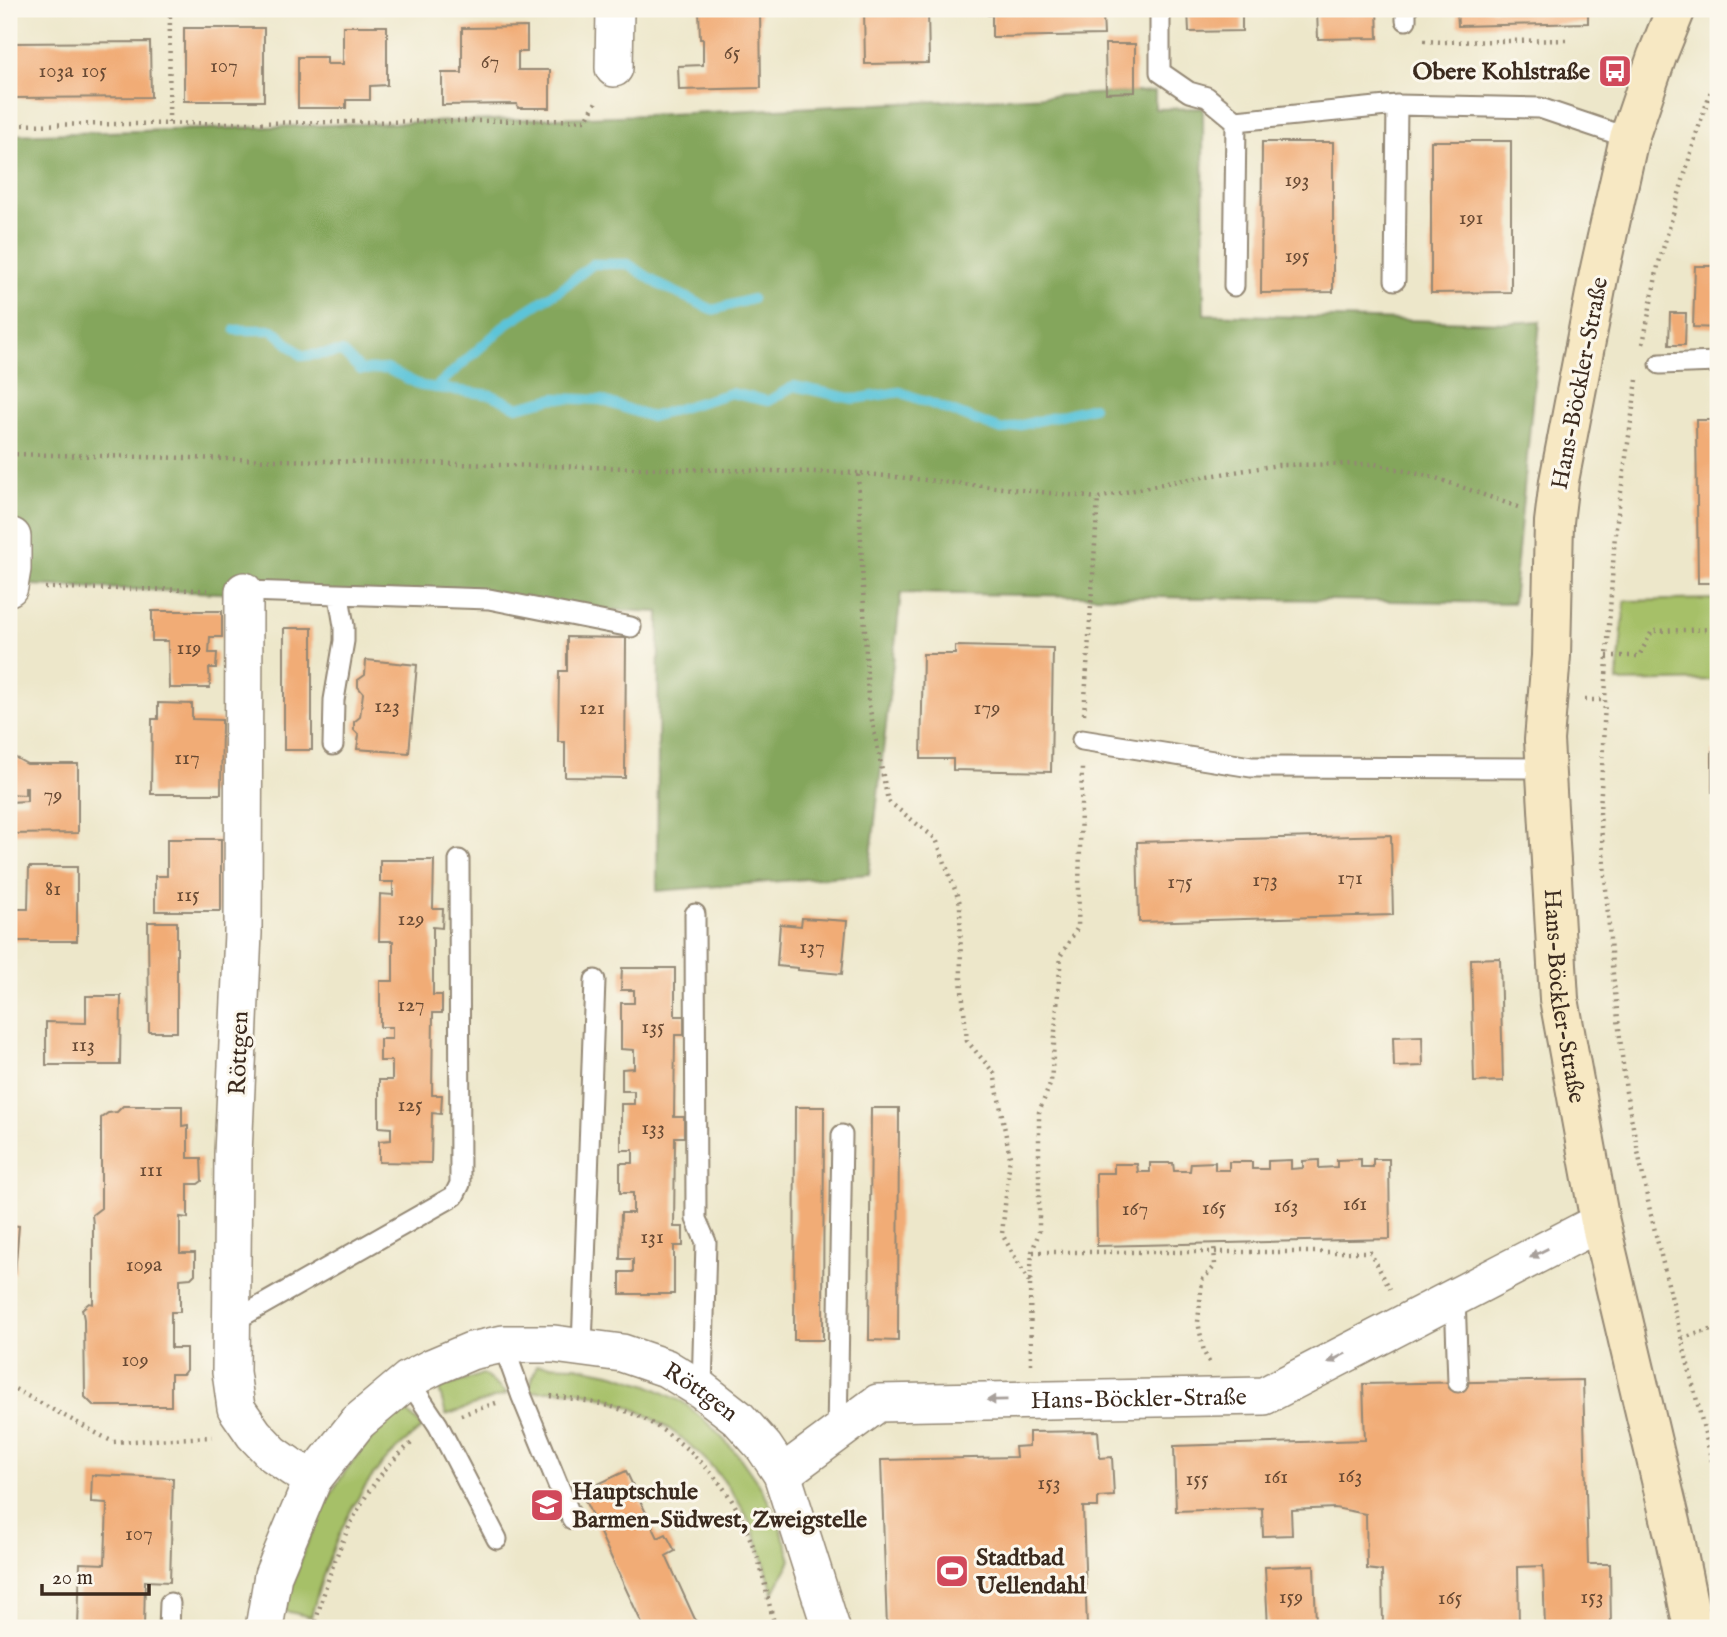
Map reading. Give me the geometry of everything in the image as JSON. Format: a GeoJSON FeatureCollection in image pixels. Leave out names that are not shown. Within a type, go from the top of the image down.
{"type":"FeatureCollection","features":[{"type":"Feature","properties":{"kind":"street"},"geometry":{"type":"LineString","coordinates":[[614,68],[615,9]]}},
{"type":"Feature","properties":{"kind":"street","name":"Hans-Böckler-Straße"},"geometry":{"type":"LineString","coordinates":[[1676,9],[1629,138],[1599,273],[1559,481],[1554,522],[1551,656],[1544,740],[1559,999],[1600,1222],[1675,1539],[1693,1628]]}},
{"type":"Feature","properties":{"kind":"street"},"geometry":{"type":"LineString","coordinates":[[9,587],[12,537]]}},
{"type":"Feature","properties":{"kind":"street","name":"Röttgen"},"geometry":{"type":"LineString","coordinates":[[244,591],[243,933],[233,1154],[231,1372],[236,1408],[254,1434],[272,1453],[313,1479]]}},
{"type":"Feature","properties":{"kind":"street","name":"Hans-Böckler-Straße"},"geometry":{"type":"LineString","coordinates":[[782,1474],[878,1403],[1264,1396],[1600,1222]]}},
{"type":"Feature","properties":{"kind":"street","name":"Röttgen"},"geometry":{"type":"LineString","coordinates":[[264,1628],[272,1575],[313,1479],[358,1422],[408,1380],[471,1352],[503,1344],[554,1344],[622,1353],[666,1368],[702,1390],[738,1418],[764,1447],[782,1474],[831,1628]]}},
{"type":"Feature","properties":{"kind":"lane"},"geometry":{"type":"LineString","coordinates":[[1160,9],[1160,72],[1189,92],[1207,97],[1236,121],[1397,105],[1540,108],[1629,138]]}},
{"type":"Feature","properties":{"kind":"lane"},"geometry":{"type":"LineString","coordinates":[[1395,280],[1397,105]]}},
{"type":"Feature","properties":{"kind":"lane"},"geometry":{"type":"LineString","coordinates":[[1234,286],[1236,121]]}},
{"type":"Feature","properties":{"kind":"lane"},"geometry":{"type":"LineString","coordinates":[[1660,364],[1718,362]]}},
{"type":"Feature","properties":{"kind":"lane"},"geometry":{"type":"LineString","coordinates":[[244,591],[489,599],[631,627]]}},
{"type":"Feature","properties":{"kind":"lane"},"geometry":{"type":"LineString","coordinates":[[332,745],[334,700],[344,641],[339,596]]}},
{"type":"Feature","properties":{"kind":"lane"},"geometry":{"type":"LineString","coordinates":[[1082,740],[1251,767],[1546,768]]}},
{"type":"Feature","properties":{"kind":"lane"},"geometry":{"type":"LineString","coordinates":[[232,1322],[453,1196],[460,1184],[459,860]]}},
{"type":"Feature","properties":{"kind":"lane"},"geometry":{"type":"LineString","coordinates":[[695,914],[696,1219],[706,1242],[702,1390]]}},
{"type":"Feature","properties":{"kind":"lane"},"geometry":{"type":"LineString","coordinates":[[582,1347],[595,980]]}},
{"type":"Feature","properties":{"kind":"lane"},"geometry":{"type":"LineString","coordinates":[[837,1435],[842,1135]]}},
{"type":"Feature","properties":{"kind":"lane"},"geometry":{"type":"LineString","coordinates":[[1455,1296],[1458,1382]]}},
{"type":"Feature","properties":{"kind":"lane"},"geometry":{"type":"LineString","coordinates":[[503,1344],[572,1519]]}},
{"type":"Feature","properties":{"kind":"lane"},"geometry":{"type":"LineString","coordinates":[[408,1380],[438,1424],[497,1539]]}},
{"type":"Feature","properties":{"kind":"lane"},"geometry":{"type":"LineString","coordinates":[[169,1628],[170,1603]]}},
{"type":"Feature","properties":{"kind":"path"},"geometry":{"type":"LineString","coordinates":[[169,123],[170,9]]}},
{"type":"Feature","properties":{"kind":"path"},"geometry":{"type":"LineString","coordinates":[[1443,43],[1570,40]]}},
{"type":"Feature","properties":{"kind":"path"},"geometry":{"type":"LineString","coordinates":[[9,125],[586,120],[614,68]]}},
{"type":"Feature","properties":{"kind":"path"},"geometry":{"type":"LineString","coordinates":[[1641,355],[1658,266],[1697,132],[1718,71]]}},
{"type":"Feature","properties":{"kind":"path"},"geometry":{"type":"LineString","coordinates":[[1638,367],[1615,534],[1600,813],[1612,965],[1625,1080],[1650,1211],[1718,1486]]}},
{"type":"Feature","properties":{"kind":"path"},"geometry":{"type":"LineString","coordinates":[[9,454],[858,473],[1098,498],[1171,482],[1278,465],[1375,464],[1436,478],[1523,509]]}},
{"type":"Feature","properties":{"kind":"path"},"geometry":{"type":"LineString","coordinates":[[858,473],[868,700],[888,801],[936,839],[960,903],[961,980],[967,1041],[994,1073],[1010,1157],[1002,1234],[1030,1283]]}},
{"type":"Feature","properties":{"kind":"path"},"geometry":{"type":"LineString","coordinates":[[1032,1399],[1030,1283],[1032,1252],[1039,1232],[1039,1112],[1051,1082],[1061,955],[1078,927],[1082,740],[1098,498]]}},
{"type":"Feature","properties":{"kind":"path"},"geometry":{"type":"LineString","coordinates":[[50,587],[244,591]]}},
{"type":"Feature","properties":{"kind":"path"},"geometry":{"type":"LineString","coordinates":[[1607,656],[1639,656],[1652,631],[1718,629]]}},
{"type":"Feature","properties":{"kind":"path"},"geometry":{"type":"LineString","coordinates":[[1214,1243],[1215,1266],[1202,1280],[1198,1322],[1204,1352],[1226,1398]]}},
{"type":"Feature","properties":{"kind":"path"},"geometry":{"type":"LineString","coordinates":[[1032,1252],[1370,1252],[1408,1321]]}},
{"type":"Feature","properties":{"kind":"path"},"geometry":{"type":"LineString","coordinates":[[1682,1338],[1718,1328]]}},
{"type":"Feature","properties":{"kind":"path"},"geometry":{"type":"LineString","coordinates":[[9,1386],[113,1442],[254,1434]]}},
{"type":"Feature","properties":{"kind":"green space"},"geometry":{"type":"Polygon","coordinates":[[[1155,91],[1155,109],[1203,108],[1204,314],[1507,323],[1540,321],[1513,603],[901,593],[869,874],[657,891],[659,612],[9,584],[9,135],[647,115],[1155,91]]]}},
{"type":"Feature","properties":{"kind":"green space"},"geometry":{"type":"Polygon","coordinates":[[[1718,599],[1718,680],[1617,682],[1625,601],[1718,599]]]}},
{"type":"Feature","properties":{"kind":"green space"},"geometry":{"type":"Polygon","coordinates":[[[537,1365],[576,1366],[648,1385],[683,1402],[712,1427],[738,1455],[762,1489],[778,1520],[791,1560],[773,1593],[759,1545],[747,1517],[717,1472],[699,1453],[656,1421],[633,1408],[608,1399],[575,1391],[528,1392],[537,1365]]]}},
{"type":"Feature","properties":{"kind":"green space"},"geometry":{"type":"Polygon","coordinates":[[[483,1374],[507,1394],[446,1415],[439,1389],[483,1374]]]}},
{"type":"Feature","properties":{"kind":"green space"},"geometry":{"type":"Polygon","coordinates":[[[405,1410],[423,1427],[397,1449],[365,1486],[332,1551],[311,1617],[285,1611],[299,1564],[329,1497],[356,1456],[383,1427],[405,1410]]]}},
{"type":"Feature","properties":{"kind":"building"},"geometry":{"type":"Polygon","coordinates":[[[699,9],[760,9],[761,88],[679,90],[678,66],[703,65],[699,9]]]}},
{"type":"Feature","properties":{"kind":"building"},"geometry":{"type":"Polygon","coordinates":[[[864,9],[928,9],[929,63],[865,64],[864,9]]]}},
{"type":"Feature","properties":{"kind":"building"},"geometry":{"type":"Polygon","coordinates":[[[988,9],[1107,9],[1107,14],[1103,14],[1104,35],[992,37],[992,15],[988,15],[988,9]]]}},
{"type":"Feature","properties":{"kind":"building"},"geometry":{"type":"Polygon","coordinates":[[[1188,9],[1242,9],[1242,31],[1189,32],[1188,9]]]}},
{"type":"Feature","properties":{"kind":"building"},"geometry":{"type":"Polygon","coordinates":[[[1317,9],[1377,9],[1378,38],[1318,39],[1317,9]]]}},
{"type":"Feature","properties":{"kind":"building"},"geometry":{"type":"Polygon","coordinates":[[[1457,9],[1588,9],[1588,23],[1458,26],[1457,9]]]}},
{"type":"Feature","properties":{"kind":"building"},"geometry":{"type":"Polygon","coordinates":[[[343,26],[387,26],[387,85],[370,86],[370,100],[346,100],[346,108],[298,108],[298,57],[327,57],[327,64],[343,64],[343,26]]]}},
{"type":"Feature","properties":{"kind":"building"},"geometry":{"type":"Polygon","coordinates":[[[527,27],[527,52],[518,52],[518,70],[550,70],[550,108],[518,108],[517,104],[442,105],[442,73],[462,73],[462,28],[527,27]]]}},
{"type":"Feature","properties":{"kind":"building"},"geometry":{"type":"Polygon","coordinates":[[[184,28],[264,28],[264,101],[184,101],[184,28]]]}},
{"type":"Feature","properties":{"kind":"building"},"geometry":{"type":"Polygon","coordinates":[[[150,42],[151,97],[9,98],[9,43],[150,42]]]}},
{"type":"Feature","properties":{"kind":"building"},"geometry":{"type":"Polygon","coordinates":[[[1105,44],[1135,44],[1135,92],[1106,93],[1105,44]]]}},
{"type":"Feature","properties":{"kind":"building"},"geometry":{"type":"Polygon","coordinates":[[[1431,141],[1511,141],[1511,292],[1431,293],[1431,141]]]}},
{"type":"Feature","properties":{"kind":"building"},"geometry":{"type":"Polygon","coordinates":[[[1262,142],[1333,142],[1333,292],[1261,293],[1262,142]]]}},
{"type":"Feature","properties":{"kind":"building"},"geometry":{"type":"Polygon","coordinates":[[[1695,266],[1718,266],[1718,328],[1693,327],[1695,266]]]}},
{"type":"Feature","properties":{"kind":"building"},"geometry":{"type":"Polygon","coordinates":[[[1670,313],[1686,313],[1685,345],[1669,345],[1670,313]]]}},
{"type":"Feature","properties":{"kind":"building"},"geometry":{"type":"Polygon","coordinates":[[[1696,420],[1718,420],[1718,583],[1698,583],[1696,420]]]}},
{"type":"Feature","properties":{"kind":"building"},"geometry":{"type":"Polygon","coordinates":[[[152,611],[222,611],[222,637],[210,637],[209,653],[217,653],[216,668],[209,668],[210,688],[169,688],[168,641],[152,641],[152,611]]]}},
{"type":"Feature","properties":{"kind":"building"},"geometry":{"type":"Polygon","coordinates":[[[284,628],[312,628],[312,750],[284,750],[284,628]]]}},
{"type":"Feature","properties":{"kind":"building"},"geometry":{"type":"Polygon","coordinates":[[[567,637],[626,638],[625,778],[565,777],[565,742],[558,742],[559,671],[567,671],[567,637]]]}},
{"type":"Feature","properties":{"kind":"building"},"geometry":{"type":"Polygon","coordinates":[[[955,646],[1053,648],[1051,772],[953,770],[953,759],[921,759],[923,654],[955,654],[955,646]]]}},
{"type":"Feature","properties":{"kind":"building"},"geometry":{"type":"Polygon","coordinates":[[[366,660],[417,665],[409,753],[357,749],[359,735],[354,730],[354,722],[360,717],[363,693],[358,687],[358,680],[365,675],[366,660]]]}},
{"type":"Feature","properties":{"kind":"building"},"geometry":{"type":"Polygon","coordinates":[[[158,703],[192,704],[192,719],[222,720],[221,794],[151,794],[152,719],[158,719],[158,703]]]}},
{"type":"Feature","properties":{"kind":"building"},"geometry":{"type":"Polygon","coordinates":[[[1712,751],[1718,751],[1718,792],[1712,792],[1712,751]]]}},
{"type":"Feature","properties":{"kind":"building"},"geometry":{"type":"Polygon","coordinates":[[[9,754],[27,764],[78,764],[78,833],[9,834],[9,802],[27,801],[27,787],[25,795],[9,794],[9,754]]]}},
{"type":"Feature","properties":{"kind":"building"},"geometry":{"type":"Polygon","coordinates":[[[1391,835],[1393,915],[1139,922],[1137,842],[1391,835]]]}},
{"type":"Feature","properties":{"kind":"building"},"geometry":{"type":"Polygon","coordinates":[[[167,839],[221,839],[221,911],[155,911],[155,876],[167,876],[167,839]]]}},
{"type":"Feature","properties":{"kind":"building"},"geometry":{"type":"Polygon","coordinates":[[[380,860],[434,860],[433,909],[443,909],[442,928],[433,927],[433,995],[442,995],[442,1013],[433,1013],[432,1095],[442,1095],[441,1114],[432,1113],[431,1163],[379,1162],[379,1141],[391,1140],[391,1128],[379,1127],[379,1080],[392,1080],[392,1061],[380,1061],[380,1039],[392,1039],[392,1027],[380,1027],[380,981],[393,981],[393,941],[379,941],[380,894],[393,895],[393,882],[380,882],[380,860]]]}},
{"type":"Feature","properties":{"kind":"building"},"geometry":{"type":"Polygon","coordinates":[[[29,867],[77,867],[77,941],[9,941],[9,909],[28,909],[29,867]]]}},
{"type":"Feature","properties":{"kind":"building"},"geometry":{"type":"Polygon","coordinates":[[[802,918],[847,921],[842,974],[777,966],[780,924],[801,926],[802,918]]]}},
{"type":"Feature","properties":{"kind":"building"},"geometry":{"type":"Polygon","coordinates":[[[148,922],[177,922],[177,1032],[149,1032],[148,922]]]}},
{"type":"Feature","properties":{"kind":"building"},"geometry":{"type":"Polygon","coordinates":[[[1500,958],[1503,1081],[1474,1082],[1471,959],[1500,958]]]}},
{"type":"Feature","properties":{"kind":"building"},"geometry":{"type":"Polygon","coordinates":[[[622,968],[675,968],[675,1016],[684,1016],[684,1035],[675,1035],[674,1117],[684,1117],[684,1137],[675,1137],[674,1227],[683,1227],[683,1246],[674,1246],[674,1294],[620,1294],[620,1272],[633,1272],[633,1259],[620,1259],[621,1213],[633,1213],[633,1193],[620,1193],[620,1163],[633,1163],[633,1150],[621,1150],[621,1104],[634,1104],[634,1091],[622,1091],[622,1069],[634,1068],[634,1050],[621,1049],[621,1003],[634,1003],[634,990],[621,990],[622,968]]]}},
{"type":"Feature","properties":{"kind":"building"},"geometry":{"type":"Polygon","coordinates":[[[86,996],[121,996],[120,1065],[46,1065],[46,1022],[86,1023],[86,996]]]}},
{"type":"Feature","properties":{"kind":"building"},"geometry":{"type":"Polygon","coordinates":[[[1422,1036],[1423,1066],[1394,1067],[1393,1037],[1422,1036]]]}},
{"type":"Feature","properties":{"kind":"building"},"geometry":{"type":"Polygon","coordinates":[[[123,1106],[182,1106],[182,1126],[188,1125],[188,1158],[201,1158],[202,1181],[188,1184],[188,1218],[180,1217],[180,1253],[195,1253],[195,1274],[191,1278],[180,1279],[180,1312],[171,1312],[171,1348],[186,1348],[186,1370],[183,1374],[171,1374],[171,1406],[94,1406],[85,1397],[82,1309],[89,1303],[93,1304],[92,1215],[101,1208],[101,1118],[108,1113],[117,1112],[123,1106]]]}},
{"type":"Feature","properties":{"kind":"building"},"geometry":{"type":"Polygon","coordinates":[[[795,1107],[824,1107],[823,1340],[794,1340],[795,1107]]]}},
{"type":"Feature","properties":{"kind":"building"},"geometry":{"type":"Polygon","coordinates":[[[871,1108],[899,1108],[898,1341],[869,1340],[871,1108]]]}},
{"type":"Feature","properties":{"kind":"building"},"geometry":{"type":"Polygon","coordinates":[[[1361,1159],[1361,1167],[1373,1167],[1373,1159],[1389,1159],[1390,1239],[1097,1246],[1096,1173],[1114,1173],[1114,1164],[1137,1164],[1138,1172],[1150,1172],[1150,1163],[1173,1163],[1174,1171],[1190,1171],[1191,1163],[1215,1162],[1215,1170],[1229,1170],[1229,1162],[1252,1162],[1252,1169],[1268,1169],[1268,1161],[1291,1160],[1291,1169],[1303,1168],[1303,1161],[1319,1160],[1319,1168],[1337,1167],[1337,1160],[1361,1159]]]}},
{"type":"Feature","properties":{"kind":"building"},"geometry":{"type":"Polygon","coordinates":[[[9,1225],[19,1226],[15,1273],[9,1273],[9,1225]]]}},
{"type":"Feature","properties":{"kind":"building"},"geometry":{"type":"Polygon","coordinates":[[[1583,1380],[1588,1564],[1610,1564],[1611,1628],[1545,1628],[1543,1566],[1518,1567],[1519,1628],[1490,1628],[1490,1624],[1383,1627],[1382,1571],[1367,1569],[1366,1514],[1335,1508],[1291,1510],[1292,1535],[1263,1536],[1262,1508],[1176,1511],[1174,1446],[1365,1440],[1363,1384],[1583,1380]]]}},
{"type":"Feature","properties":{"kind":"building","name":"Stadtbad Uellendahl"},"geometry":{"type":"Polygon","coordinates":[[[1098,1431],[1100,1458],[1112,1457],[1114,1496],[1098,1497],[1098,1507],[1083,1507],[1087,1628],[887,1628],[881,1460],[1016,1457],[1015,1447],[1029,1446],[1029,1432],[1098,1431]]]}},
{"type":"Feature","properties":{"kind":"building"},"geometry":{"type":"Polygon","coordinates":[[[626,1471],[658,1538],[666,1534],[675,1551],[666,1556],[699,1628],[644,1628],[581,1492],[626,1471]]]}},
{"type":"Feature","properties":{"kind":"building"},"geometry":{"type":"Polygon","coordinates":[[[92,1475],[173,1478],[170,1582],[145,1581],[144,1628],[78,1628],[80,1563],[105,1564],[107,1503],[91,1502],[92,1475]]]}},
{"type":"Feature","properties":{"kind":"building"},"geometry":{"type":"Polygon","coordinates":[[[1314,1565],[1316,1625],[1306,1625],[1306,1628],[1268,1628],[1265,1567],[1314,1565]]]}},
{"type":"Feature","properties":{"kind":"waterway"},"geometry":{"type":"LineString","coordinates":[[435,388],[509,322],[561,289],[593,264],[628,264],[660,285],[713,310],[752,299]]}},
{"type":"Feature","properties":{"kind":"waterway"},"geometry":{"type":"LineString","coordinates":[[235,330],[273,330],[302,356],[342,352],[361,370],[387,369],[422,386],[492,395],[517,407],[555,398],[601,400],[651,417],[731,393],[768,401],[794,386],[854,399],[900,392],[1002,430],[1093,407]]}},
{"type":"Feature","properties":{"kind":"place","name":"Obere Kohlstraße"},"geometry":{"type":"Point","coordinates":[1615,71]}},
{"type":"Feature","properties":{"kind":"place","name":"Hauptschule Barmen-Südwest, Zweigstelle"},"geometry":{"type":"Point","coordinates":[547,1505]}},
{"type":"Feature","properties":{"kind":"place","name":"Stadtbad Uellendahl"},"geometry":{"type":"Point","coordinates":[952,1571]}}]}
